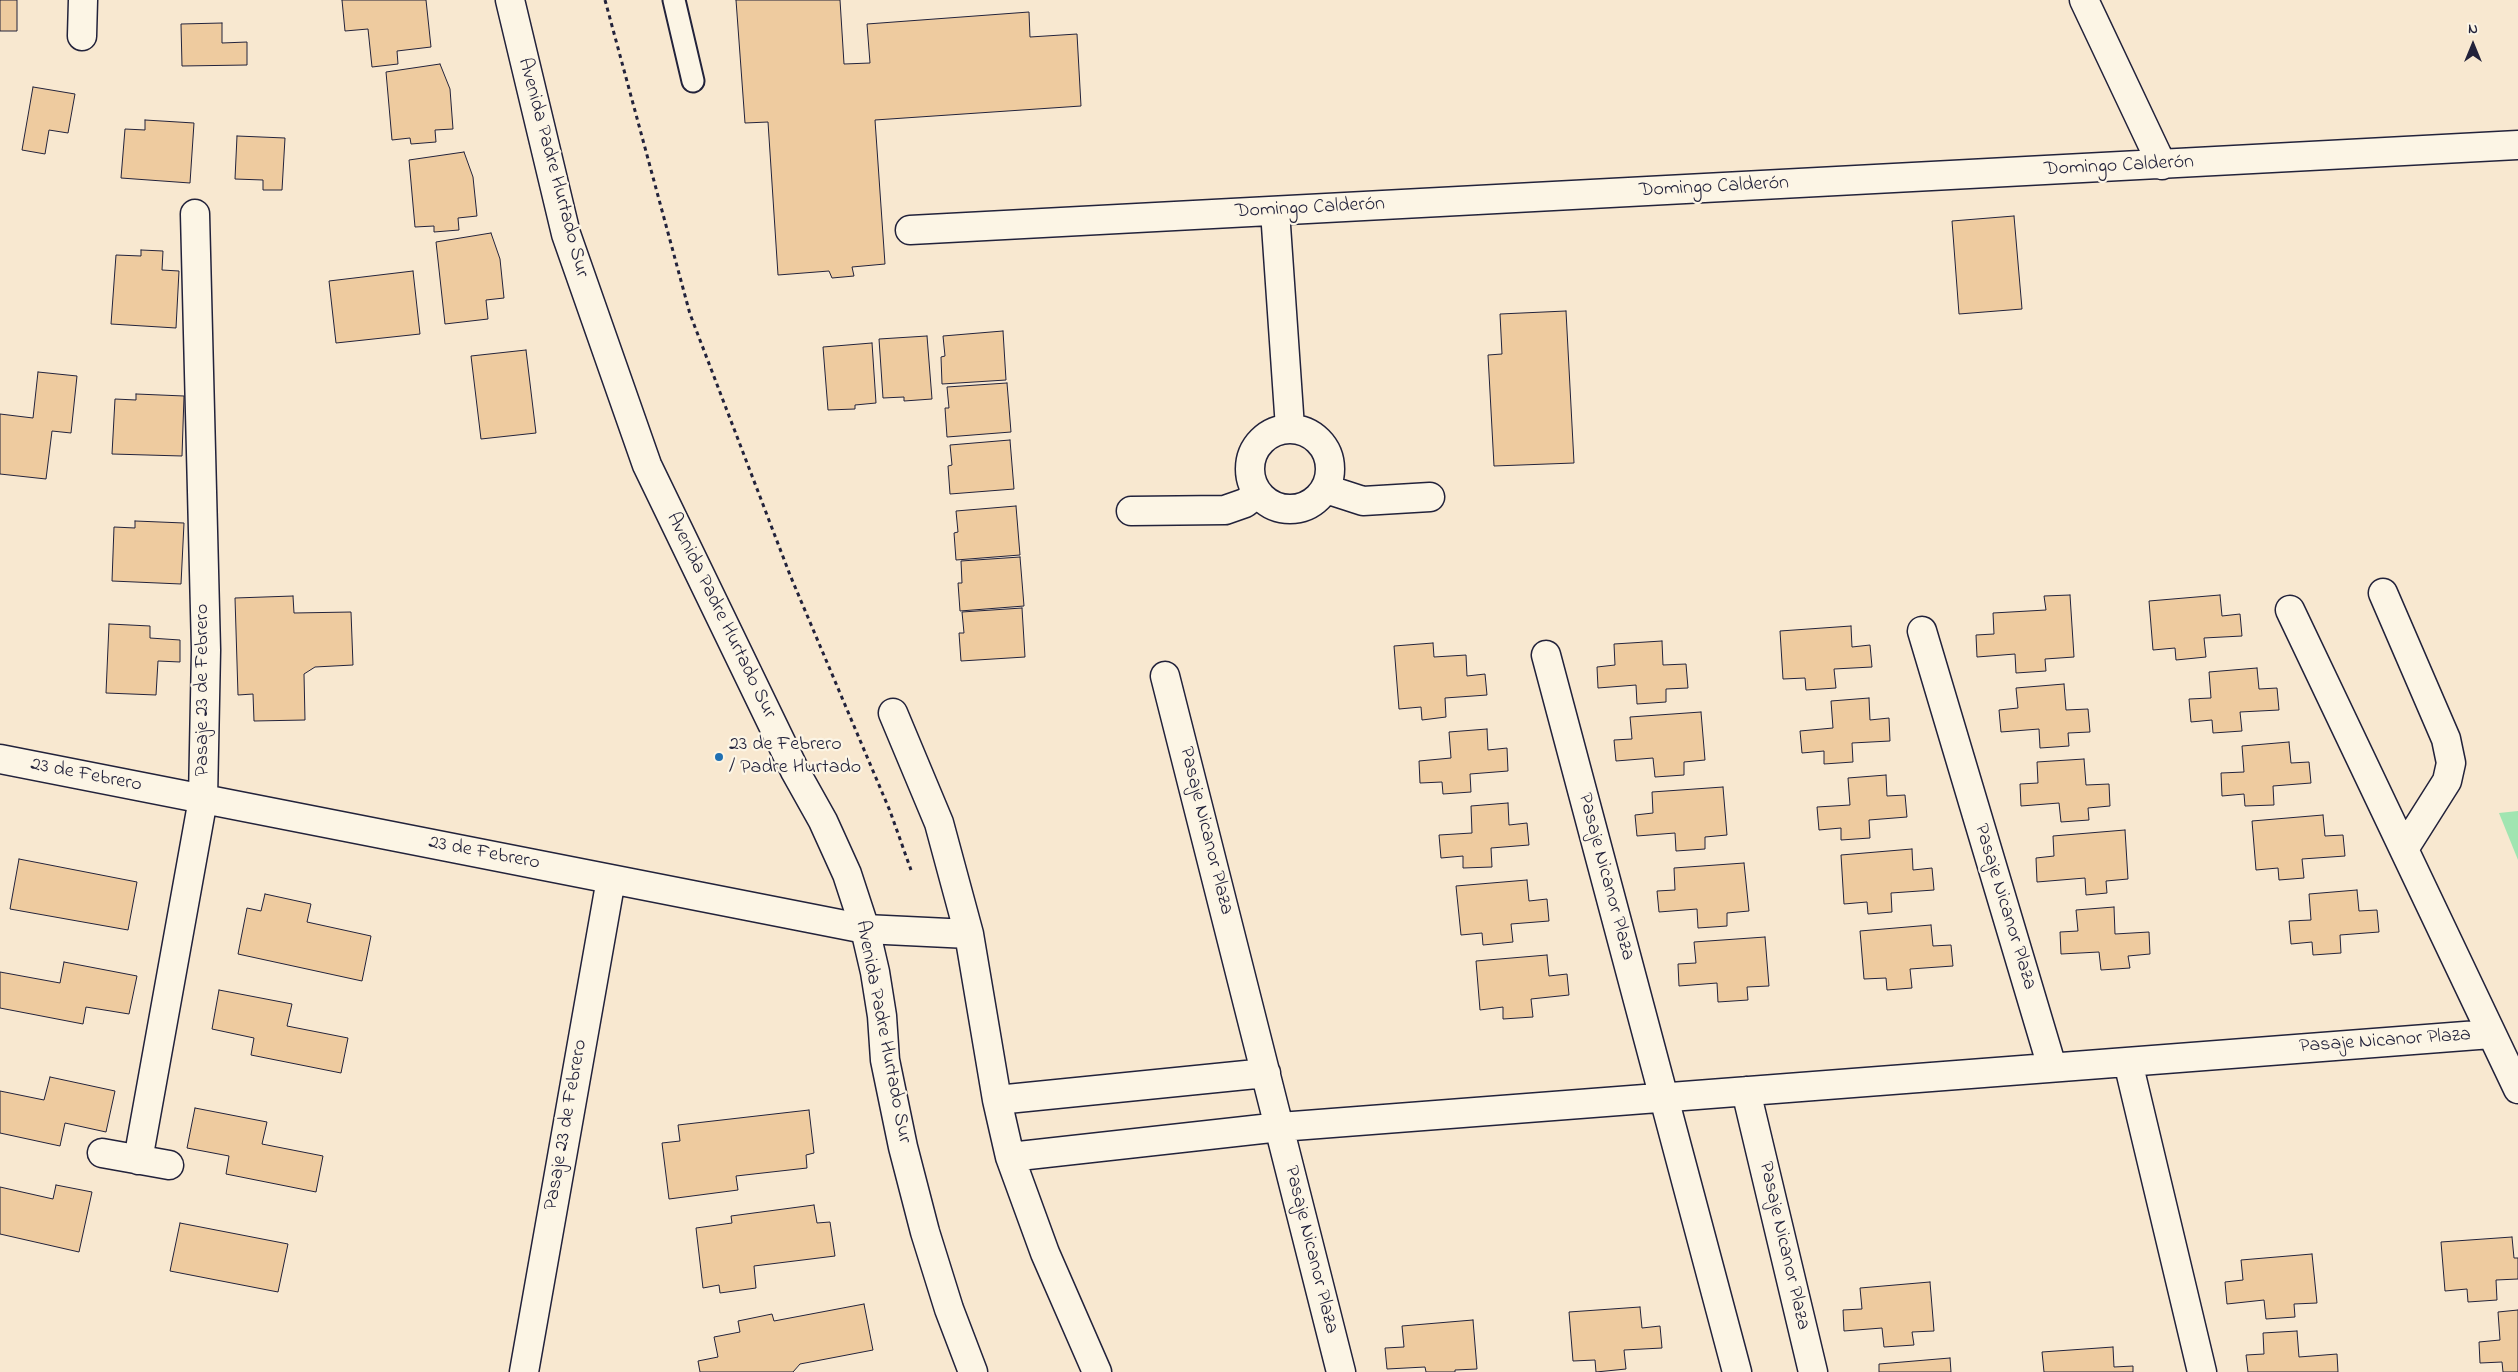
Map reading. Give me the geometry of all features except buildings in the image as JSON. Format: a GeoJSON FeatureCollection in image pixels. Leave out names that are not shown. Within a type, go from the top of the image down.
{"type":"FeatureCollection","features":[{"type":"Feature","properties":{"kind":"street"},"geometry":{"type":"LineString","coordinates":[[82,0],[82,36]]}},
{"type":"Feature","properties":{"kind":"street","name":"Avenida Padre Hurtado Sur"},"geometry":{"type":"LineString","coordinates":[[510,0],[566,234],[647,465],[795,771],[823,821],[847,874],[865,929],[875,972],[886,1060],[903,1147],[925,1232],[949,1309],[973,1372]]}},
{"type":"Feature","properties":{"kind":"street"},"geometry":{"type":"LineString","coordinates":[[2084,0],[2162,165]]}},
{"type":"Feature","properties":{"kind":"street","name":"Domingo Calderón"},"geometry":{"type":"LineString","coordinates":[[910,230],[2162,165],[2518,144]]}},
{"type":"Feature","properties":{"kind":"street"},"geometry":{"type":"LineString","coordinates":[[1275,211],[1290,428]]}},
{"type":"Feature","properties":{"kind":"street","name":"Pasaje 23 de Febrero"},"geometry":{"type":"LineString","coordinates":[[138,1160],[203,798],[206,650],[195,214]]}},
{"type":"Feature","properties":{"kind":"street"},"geometry":{"type":"LineString","coordinates":[[1290,428],[1304,430],[1316,437],[1325,448],[1330,461],[1330,475],[1326,489],[1317,499],[1305,507],[1278,508],[1266,502],[1252,482],[1249,470],[1251,457],[1257,446],[1277,430],[1290,428]]}},
{"type":"Feature","properties":{"kind":"street"},"geometry":{"type":"LineString","coordinates":[[1326,489],[1364,501],[1430,497]]}},
{"type":"Feature","properties":{"kind":"street"},"geometry":{"type":"LineString","coordinates":[[1131,511],[1225,510],[1245,503],[1258,493]]}},
{"type":"Feature","properties":{"kind":"street"},"geometry":{"type":"LineString","coordinates":[[2383,592],[2446,739],[2451,763],[2447,781],[2404,849]]}},
{"type":"Feature","properties":{"kind":"street","name":"Pasaje Nicanor Plaza"},"geometry":{"type":"LineString","coordinates":[[2290,610],[2518,1089]]}},
{"type":"Feature","properties":{"kind":"street","name":"Pasaje Nicanor Plaza"},"geometry":{"type":"LineString","coordinates":[[1922,631],[2052,1067]]}},
{"type":"Feature","properties":{"kind":"street","name":"Pasaje Nicanor Plaza"},"geometry":{"type":"LineString","coordinates":[[1546,655],[1737,1372]]}},
{"type":"Feature","properties":{"kind":"street","name":"Pasaje Nicanor Plaza"},"geometry":{"type":"LineString","coordinates":[[1165,676],[1280,1127],[1340,1372]]}},
{"type":"Feature","properties":{"kind":"street"},"geometry":{"type":"LineString","coordinates":[[893,713],[939,823],[970,934],[997,1100],[1010,1157],[1045,1253],[1097,1372]]}},
{"type":"Feature","properties":{"kind":"street","name":"23 de Febrero"},"geometry":{"type":"LineString","coordinates":[[0,759],[865,929],[970,934]]}},
{"type":"Feature","properties":{"kind":"street","name":"Pasaje 23 de Febrero"},"geometry":{"type":"LineString","coordinates":[[524,1372],[611,879]]}},
{"type":"Feature","properties":{"kind":"street","name":"Pasaje Nicanor Plaza"},"geometry":{"type":"LineString","coordinates":[[1010,1157],[1280,1127],[2491,1034]]}},
{"type":"Feature","properties":{"kind":"street"},"geometry":{"type":"LineString","coordinates":[[2128,1062],[2202,1372]]}},
{"type":"Feature","properties":{"kind":"street"},"geometry":{"type":"LineString","coordinates":[[997,1100],[1266,1073]]}},
{"type":"Feature","properties":{"kind":"street","name":"Pasaje Nicanor Plaza"},"geometry":{"type":"LineString","coordinates":[[1746,1091],[1813,1372]]}},
{"type":"Feature","properties":{"kind":"street"},"geometry":{"type":"LineString","coordinates":[[102,1154],[169,1166]]}},
{"type":"Feature","properties":{"kind":"lane"},"geometry":{"type":"LineString","coordinates":[[674,0],[693,81]]}},
{"type":"Feature","properties":{"kind":"path"},"geometry":{"type":"LineString","coordinates":[[605,0],[690,314],[790,575],[890,810],[914,876]]}},
{"type":"Feature","properties":{"kind":"green space"},"geometry":{"type":"Polygon","coordinates":[[[2518,811],[2518,860],[2499,813],[2518,811]]]}},
{"type":"Feature","properties":{"kind":"place","name":"23 de Febrero / Padre Hurtado"},"geometry":{"type":"Point","coordinates":[719,757]}}]}
